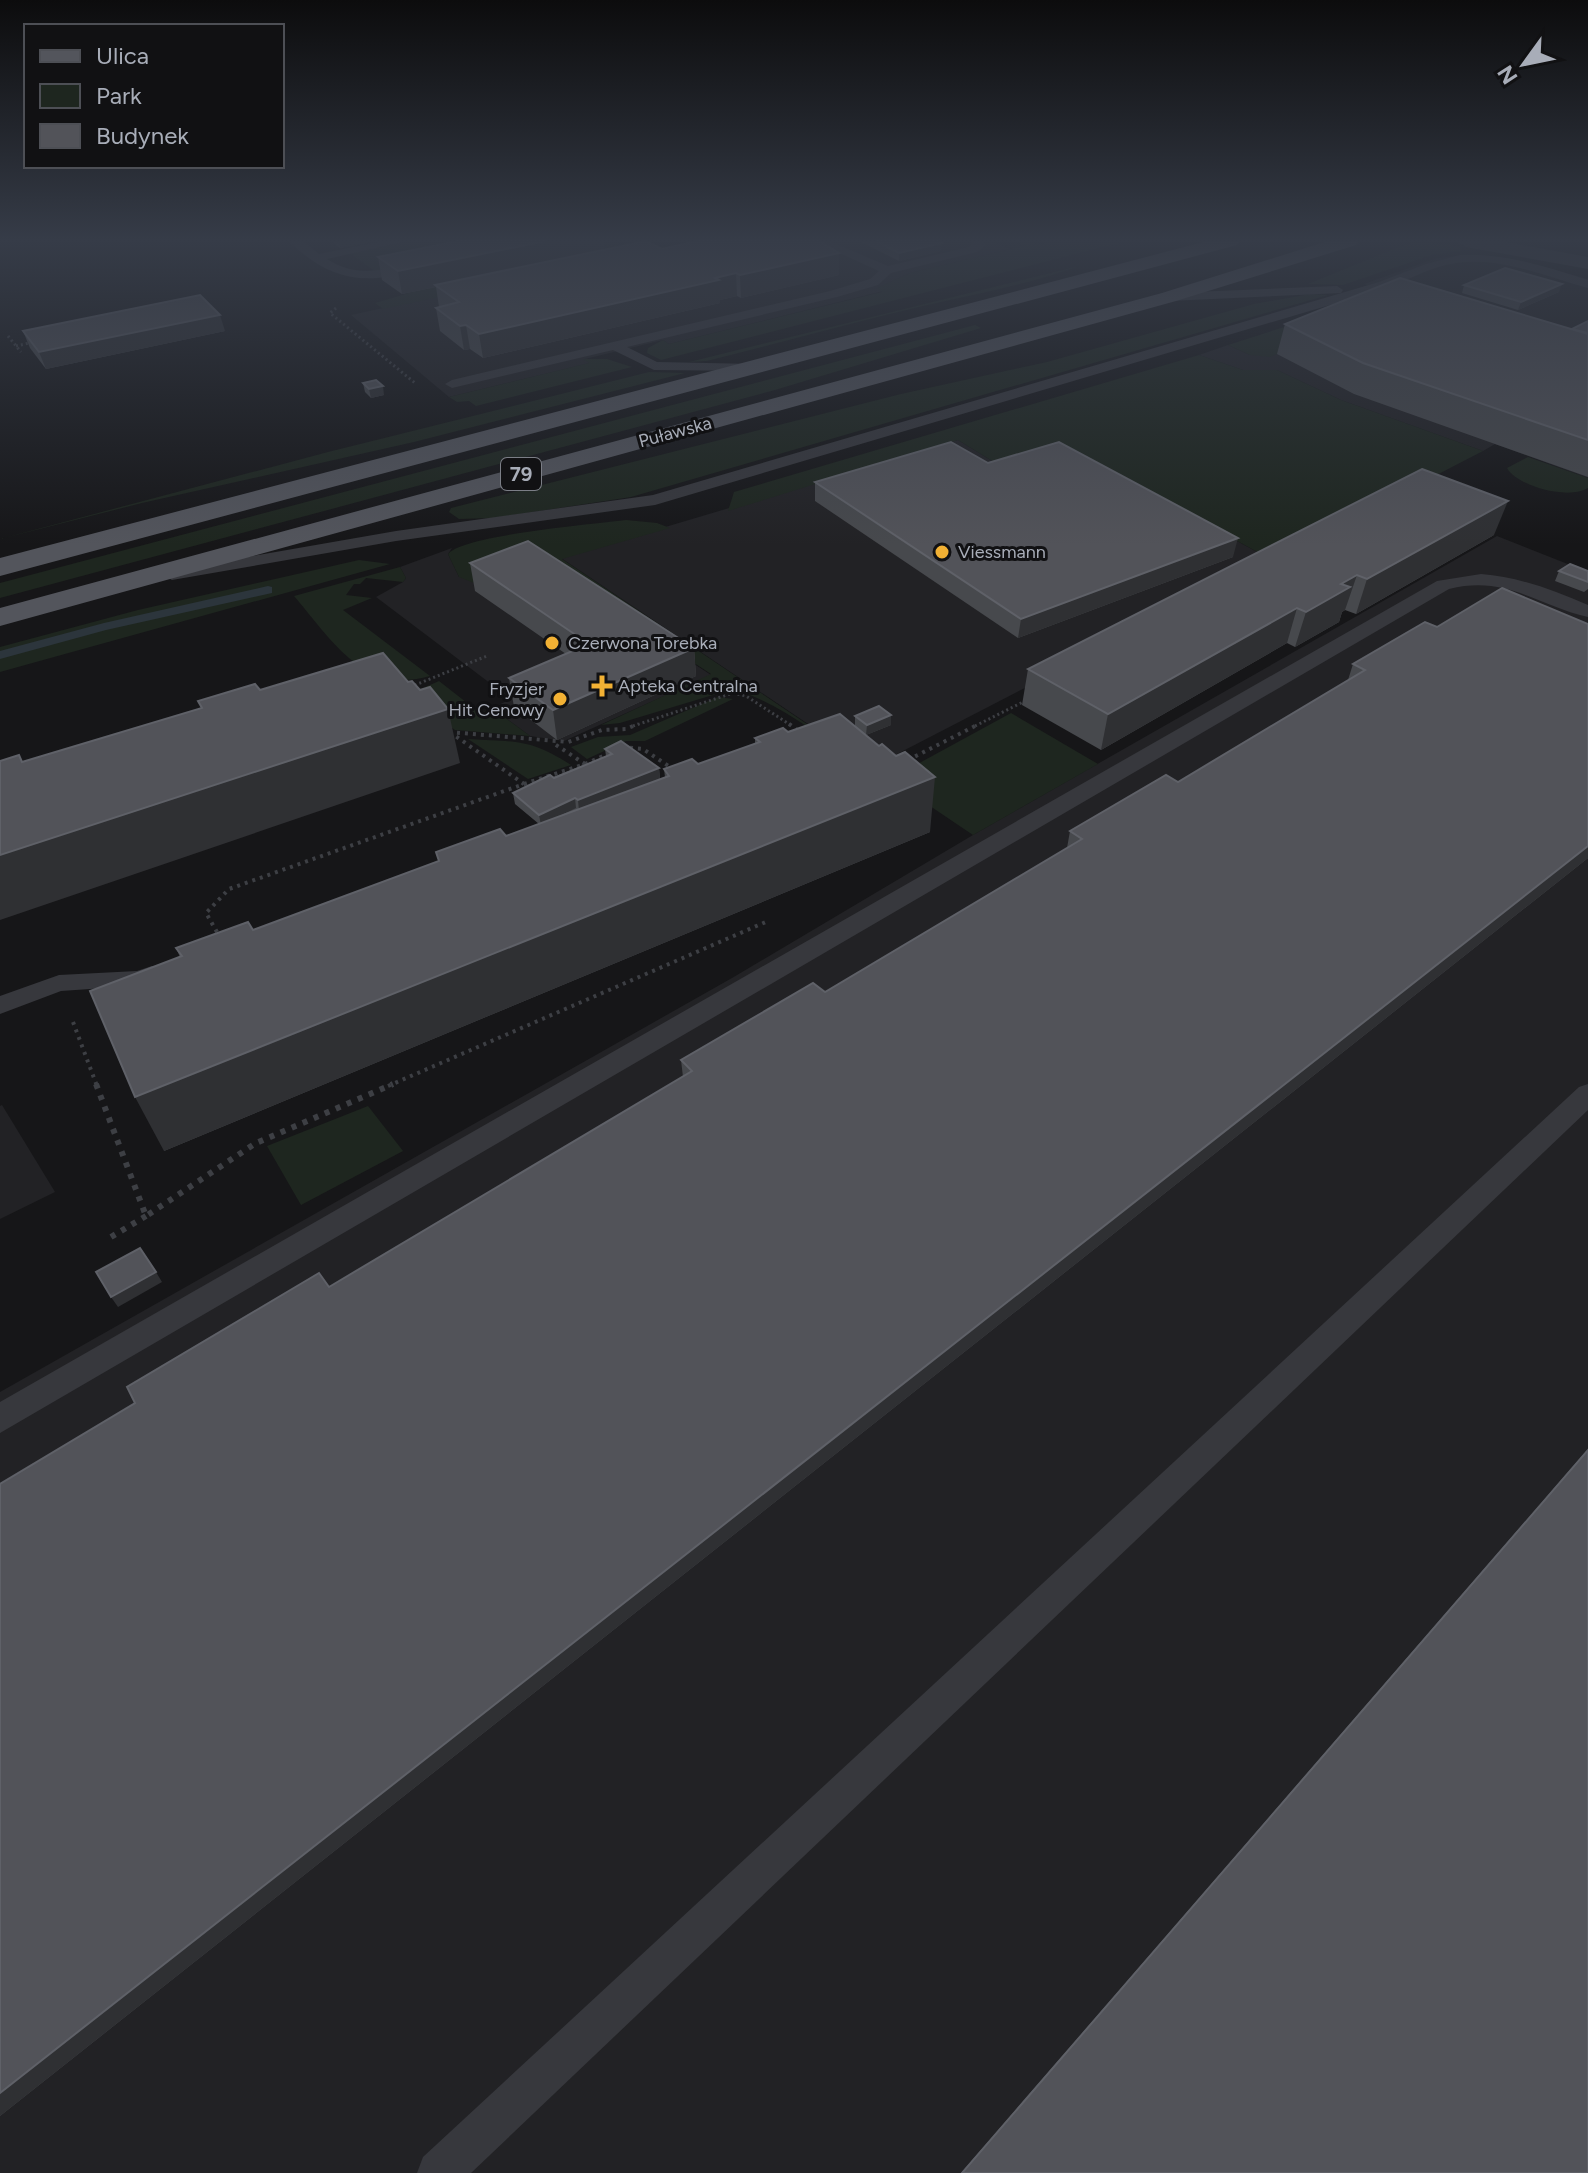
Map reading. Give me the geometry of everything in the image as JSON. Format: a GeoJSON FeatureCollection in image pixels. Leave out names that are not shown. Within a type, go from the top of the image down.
{"type":"FeatureCollection","features":[{"type":"Feature","properties":{"kind":"main road","name":"Puławska"},"geometry":{"type":"LineString","coordinates":[[0,567],[852,342]]}},
{"type":"Feature","properties":{"kind":"main road","name":"Puławska"},"geometry":{"type":"LineString","coordinates":[[0,617],[1003,342]]}},
{"type":"Feature","properties":{"kind":"lane"},"geometry":{"type":"LineString","coordinates":[[452,384],[630,342]]}},
{"type":"Feature","properties":{"kind":"lane"},"geometry":{"type":"LineString","coordinates":[[119,584],[396,536],[658,499],[1187,342]]}},
{"type":"Feature","properties":{"kind":"lane"},"geometry":{"type":"LineString","coordinates":[[615,346],[654,366],[756,368]]}},
{"type":"Feature","properties":{"kind":"lane"},"geometry":{"type":"LineString","coordinates":[[0,1419],[1443,585],[1470,578],[1525,586],[1588,612]]}},
{"type":"Feature","properties":{"kind":"lane"},"geometry":{"type":"LineString","coordinates":[[0,1005],[59,983],[139,979],[226,948]]}},
{"type":"Feature","properties":{"kind":"lane"},"geometry":{"type":"LineString","coordinates":[[439,2173],[1588,1094]]}},
{"type":"Feature","properties":{"kind":"path"},"geometry":{"type":"LineString","coordinates":[[13,342],[21,352]]}},
{"type":"Feature","properties":{"kind":"path"},"geometry":{"type":"LineString","coordinates":[[16,346],[35,342]]}},
{"type":"Feature","properties":{"kind":"path"},"geometry":{"type":"LineString","coordinates":[[365,342],[420,388]]}},
{"type":"Feature","properties":{"kind":"path"},"geometry":{"type":"LineString","coordinates":[[407,688],[487,656]]}},
{"type":"Feature","properties":{"kind":"path"},"geometry":{"type":"LineString","coordinates":[[453,734],[568,742],[602,730],[626,729],[669,712],[733,693],[746,696],[809,737]]}},
{"type":"Feature","properties":{"kind":"path"},"geometry":{"type":"LineString","coordinates":[[904,762],[1030,698]]}},
{"type":"Feature","properties":{"kind":"path"},"geometry":{"type":"LineString","coordinates":[[441,726],[524,784]]}},
{"type":"Feature","properties":{"kind":"path"},"geometry":{"type":"LineString","coordinates":[[551,741],[585,764]]}},
{"type":"Feature","properties":{"kind":"path"},"geometry":{"type":"LineString","coordinates":[[226,948],[206,913],[229,889],[633,745],[679,774]]}},
{"type":"Feature","properties":{"kind":"path"},"geometry":{"type":"LineString","coordinates":[[111,1237],[256,1143],[774,918]]}},
{"type":"Feature","properties":{"kind":"path"},"geometry":{"type":"LineString","coordinates":[[59,983],[146,1216]]}},
{"type":"Feature","properties":{"kind":"shaded area"},"geometry":{"type":"Polygon","coordinates":[[[384,342],[653,342],[585,359],[590,363],[449,397],[384,342]]]}},
{"type":"Feature","properties":{"kind":"shaded area"},"geometry":{"type":"Polygon","coordinates":[[[1278,342],[1588,342],[1588,478],[1495,444],[1483,451],[1341,400],[1277,370],[1243,370],[1199,355],[1228,345],[1250,355],[1278,342]]]}},
{"type":"Feature","properties":{"kind":"shaded area"},"geometry":{"type":"Polygon","coordinates":[[[958,440],[1007,470],[1072,451],[1272,560],[872,767],[561,558],[958,440]]]}},
{"type":"Feature","properties":{"kind":"shaded area"},"geometry":{"type":"Polygon","coordinates":[[[1497,536],[1588,572],[1588,2173],[0,2173],[0,1392],[732,978],[973,835],[1497,536]]]}},
{"type":"Feature","properties":{"kind":"shaded area"},"geometry":{"type":"Polygon","coordinates":[[[452,548],[448,554],[459,577],[535,559],[711,675],[564,741],[530,736],[492,708],[511,699],[376,597],[403,582],[406,578],[400,567],[452,548]]]}},
{"type":"Feature","properties":{"kind":"shaded area"},"geometry":{"type":"Polygon","coordinates":[[[0,1106],[55,1192],[0,1219],[0,1106]]]}},
{"type":"Feature","properties":{"kind":"green space"},"geometry":{"type":"Polygon","coordinates":[[[658,342],[730,342],[661,360],[647,353],[648,348],[658,342]]]}},
{"type":"Feature","properties":{"kind":"green space"},"geometry":{"type":"Polygon","coordinates":[[[769,342],[780,342],[707,361],[689,362],[769,342]]]}},
{"type":"Feature","properties":{"kind":"green space"},"geometry":{"type":"Polygon","coordinates":[[[909,342],[933,342],[775,390],[0,598],[0,583],[909,342]]]}},
{"type":"Feature","properties":{"kind":"green space"},"geometry":{"type":"Polygon","coordinates":[[[1117,342],[1164,342],[631,497],[494,518],[459,519],[449,512],[451,508],[901,394],[1047,362],[1117,342]]]}},
{"type":"Feature","properties":{"kind":"green space"},"geometry":{"type":"Polygon","coordinates":[[[1306,342],[1270,357],[1250,355],[1228,345],[1306,342]]]}},
{"type":"Feature","properties":{"kind":"green space"},"geometry":{"type":"Polygon","coordinates":[[[1199,355],[1243,370],[1277,370],[1341,400],[1483,451],[1272,560],[1073,451],[1007,470],[958,440],[728,511],[734,492],[1199,355]]]}},
{"type":"Feature","properties":{"kind":"green space"},"geometry":{"type":"Polygon","coordinates":[[[583,359],[607,359],[632,367],[476,406],[469,401],[457,402],[449,397],[589,363],[583,359]]]}},
{"type":"Feature","properties":{"kind":"green space"},"geometry":{"type":"Polygon","coordinates":[[[649,372],[685,373],[414,442],[142,503],[0,539],[328,452],[649,372]]]}},
{"type":"Feature","properties":{"kind":"green space"},"geometry":{"type":"Polygon","coordinates":[[[1528,457],[1588,478],[1588,488],[1569,493],[1557,492],[1522,481],[1507,468],[1528,457]]]}},
{"type":"Feature","properties":{"kind":"green space"},"geometry":{"type":"Polygon","coordinates":[[[626,520],[657,523],[670,528],[562,559],[853,755],[848,756],[779,709],[733,689],[620,723],[601,725],[711,674],[535,559],[474,583],[459,577],[448,554],[458,547],[503,536],[626,520]]]}},
{"type":"Feature","properties":{"kind":"green space"},"geometry":{"type":"Polygon","coordinates":[[[359,560],[390,564],[0,672],[0,647],[138,610],[359,560]]]}},
{"type":"Feature","properties":{"kind":"green space"},"geometry":{"type":"Polygon","coordinates":[[[400,567],[406,578],[403,582],[366,578],[360,584],[354,584],[346,595],[372,598],[343,610],[430,676],[406,680],[386,678],[351,660],[294,596],[400,567]]]}},
{"type":"Feature","properties":{"kind":"green space"},"geometry":{"type":"Polygon","coordinates":[[[439,681],[480,713],[492,708],[530,736],[455,730],[407,695],[439,681]]]}},
{"type":"Feature","properties":{"kind":"green space"},"geometry":{"type":"Polygon","coordinates":[[[718,697],[733,699],[645,741],[626,741],[587,759],[571,747],[598,737],[630,735],[718,697]]]}},
{"type":"Feature","properties":{"kind":"green space"},"geometry":{"type":"Polygon","coordinates":[[[1011,713],[1098,764],[973,835],[890,779],[1011,713]]]}},
{"type":"Feature","properties":{"kind":"green space"},"geometry":{"type":"Polygon","coordinates":[[[468,739],[510,741],[533,746],[571,765],[528,779],[468,739]]]}},
{"type":"Feature","properties":{"kind":"green space"},"geometry":{"type":"Polygon","coordinates":[[[368,1106],[403,1151],[301,1205],[267,1146],[368,1106]]]}},
{"type":"Feature","properties":{"kind":"building"},"geometry":{"type":"Polygon","coordinates":[[[32,342],[86,342],[39,352],[32,342]]]}},
{"type":"Feature","properties":{"kind":"building"},"geometry":{"type":"Polygon","coordinates":[[[1322,342],[1588,342],[1588,440],[1363,363],[1322,342]]]}},
{"type":"Feature","properties":{"kind":"building"},"geometry":{"type":"Polygon","coordinates":[[[376,380],[383,386],[369,389],[363,383],[376,380]]]}},
{"type":"Feature","properties":{"kind":"building"},"geometry":{"type":"Polygon","coordinates":[[[951,442],[988,463],[1059,442],[1238,538],[1021,619],[815,482],[951,442]]]}},
{"type":"Feature","properties":{"kind":"building"},"geometry":{"type":"Polygon","coordinates":[[[1422,469],[1508,501],[1367,579],[1357,575],[1341,584],[1350,587],[1306,612],[1297,608],[1108,714],[1028,669],[1422,469]]]}},
{"type":"Feature","properties":{"kind":"building"},"geometry":{"type":"Polygon","coordinates":[[[528,541],[694,648],[553,710],[509,678],[589,644],[470,563],[528,541]]]}},
{"type":"Feature","properties":{"kind":"building"},"geometry":{"type":"Polygon","coordinates":[[[1570,564],[1588,571],[1588,582],[1559,571],[1570,564]]]}},
{"type":"Feature","properties":{"kind":"building"},"geometry":{"type":"Polygon","coordinates":[[[1502,588],[1588,624],[1588,846],[0,2093],[0,1484],[135,1403],[127,1387],[319,1273],[329,1287],[692,1071],[681,1060],[813,983],[825,992],[1082,839],[1070,831],[1166,775],[1178,782],[1365,670],[1353,664],[1425,622],[1437,627],[1502,588]]]}},
{"type":"Feature","properties":{"kind":"building"},"geometry":{"type":"Polygon","coordinates":[[[383,653],[408,682],[412,681],[420,690],[430,687],[448,709],[0,855],[0,761],[19,755],[22,762],[202,708],[198,701],[255,684],[260,690],[383,653]]]}},
{"type":"Feature","properties":{"kind":"building"},"geometry":{"type":"Polygon","coordinates":[[[879,706],[891,715],[867,725],[855,716],[879,706]]]}},
{"type":"Feature","properties":{"kind":"building"},"geometry":{"type":"Polygon","coordinates":[[[840,714],[879,746],[882,744],[896,756],[905,752],[935,777],[135,1097],[90,991],[182,956],[176,948],[248,922],[253,930],[439,861],[436,852],[500,829],[506,836],[669,776],[664,769],[692,759],[698,764],[760,742],[755,738],[783,728],[788,732],[840,714]]]}},
{"type":"Feature","properties":{"kind":"building"},"geometry":{"type":"Polygon","coordinates":[[[621,741],[659,768],[578,800],[575,798],[539,815],[513,793],[550,775],[554,778],[612,754],[605,749],[621,741]]]}},
{"type":"Feature","properties":{"kind":"building"},"geometry":{"type":"Polygon","coordinates":[[[140,1248],[156,1272],[111,1297],[96,1272],[140,1248]]]}},
{"type":"Feature","properties":{"kind":"building"},"geometry":{"type":"Polygon","coordinates":[[[1588,1450],[1588,2173],[962,2173],[1588,1450]]]}},
{"type":"Feature","properties":{"kind":"waterway"},"geometry":{"type":"LineString","coordinates":[[0,655],[104,627],[268,590]]}},
{"type":"Feature","properties":{"kind":"place","name":"Viessmann"},"geometry":{"type":"Point","coordinates":[942,552]}},
{"type":"Feature","properties":{"kind":"place","name":"Czerwona Torebka"},"geometry":{"type":"Point","coordinates":[552,643]}},
{"type":"Feature","properties":{"kind":"place","name":"Apteka Centralna"},"geometry":{"type":"Point","coordinates":[602,686]}},
{"type":"Feature","properties":{"kind":"place","name":"Fryzjer Hit Cenowy"},"geometry":{"type":"Point","coordinates":[560,699]}}]}
